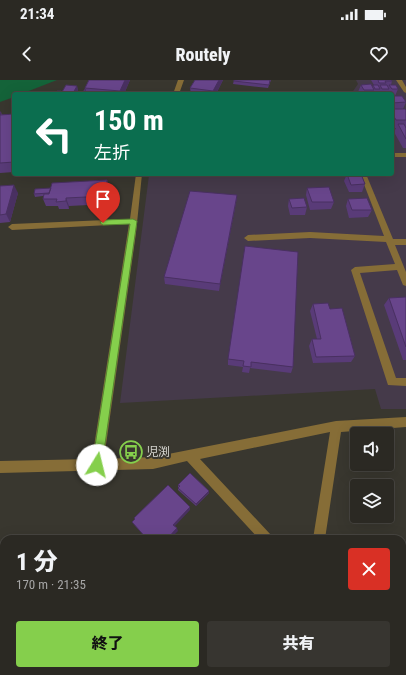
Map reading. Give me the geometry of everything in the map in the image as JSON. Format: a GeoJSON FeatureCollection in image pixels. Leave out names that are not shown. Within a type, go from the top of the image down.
{"type":"FeatureCollection","features":[{"type":"Feature","properties":{"kind":"street"},"geometry":{"type":"LineString","coordinates":[[177,92],[181,80]]}},
{"type":"Feature","properties":{"kind":"street"},"geometry":{"type":"LineString","coordinates":[[399,80],[406,91]]}},
{"type":"Feature","properties":{"kind":"street"},"geometry":{"type":"LineString","coordinates":[[394,155],[406,155]]}},
{"type":"Feature","properties":{"kind":"street"},"geometry":{"type":"LineString","coordinates":[[97,465],[139,176]]}},
{"type":"Feature","properties":{"kind":"street"},"geometry":{"type":"LineString","coordinates":[[364,176],[406,283]]}},
{"type":"Feature","properties":{"kind":"street"},"geometry":{"type":"LineString","coordinates":[[12,227],[133,221]]}},
{"type":"Feature","properties":{"kind":"street"},"geometry":{"type":"LineString","coordinates":[[248,238],[310,235],[406,242]]}},
{"type":"Feature","properties":{"kind":"street"},"geometry":{"type":"LineString","coordinates":[[400,267],[355,270],[392,382],[406,382]]}},
{"type":"Feature","properties":{"kind":"street"},"geometry":{"type":"LineString","coordinates":[[0,467],[153,463],[322,428],[406,422]]}},
{"type":"Feature","properties":{"kind":"street"},"geometry":{"type":"LineString","coordinates":[[320,535],[336,426]]}},
{"type":"Feature","properties":{"kind":"street"},"geometry":{"type":"LineString","coordinates":[[190,456],[263,535]]}},
{"type":"Feature","properties":{"kind":"shaded area"},"geometry":{"type":"Polygon","coordinates":[[[356,80],[406,80],[406,409],[381,409],[375,389],[120,403],[149,176],[394,176],[394,92],[352,92],[358,84],[356,80]]]}},
{"type":"Feature","properties":{"kind":"green space"},"geometry":{"type":"Polygon","coordinates":[[[0,80],[57,80],[26,92],[12,92],[12,98],[0,102],[0,80]]]}},
{"type":"Feature","properties":{"kind":"building"},"geometry":{"type":"Polygon","coordinates":[[[89,80],[125,80],[120,91],[85,88],[89,80]]]}},
{"type":"Feature","properties":{"kind":"building"},"geometry":{"type":"Polygon","coordinates":[[[195,80],[219,80],[213,91],[190,88],[195,80]]]}},
{"type":"Feature","properties":{"kind":"building"},"geometry":{"type":"Polygon","coordinates":[[[234,80],[270,80],[269,85],[234,80]]]}},
{"type":"Feature","properties":{"kind":"building"},"geometry":{"type":"Polygon","coordinates":[[[378,80],[391,80],[392,81],[379,83],[378,80]]]}},
{"type":"Feature","properties":{"kind":"building"},"geometry":{"type":"Polygon","coordinates":[[[371,84],[374,90],[364,90],[361,85],[371,84]]]}},
{"type":"Feature","properties":{"kind":"building"},"geometry":{"type":"Polygon","coordinates":[[[66,85],[77,86],[74,92],[62,92],[66,85]]]}},
{"type":"Feature","properties":{"kind":"building"},"geometry":{"type":"Polygon","coordinates":[[[373,85],[378,85],[380,89],[375,89],[373,85]]]}},
{"type":"Feature","properties":{"kind":"building"},"geometry":{"type":"Polygon","coordinates":[[[380,85],[387,85],[389,89],[382,89],[380,85]]]}},
{"type":"Feature","properties":{"kind":"building"},"geometry":{"type":"Polygon","coordinates":[[[389,85],[396,85],[398,89],[392,89],[389,85]]]}},
{"type":"Feature","properties":{"kind":"building"},"geometry":{"type":"Polygon","coordinates":[[[394,96],[402,96],[406,102],[394,103],[394,96]]]}},
{"type":"Feature","properties":{"kind":"building"},"geometry":{"type":"Polygon","coordinates":[[[394,109],[405,109],[406,120],[396,120],[394,116],[394,109]]]}},
{"type":"Feature","properties":{"kind":"building"},"geometry":{"type":"Polygon","coordinates":[[[12,114],[12,162],[0,163],[0,115],[12,114]]]}},
{"type":"Feature","properties":{"kind":"building"},"geometry":{"type":"Polygon","coordinates":[[[398,124],[404,124],[406,128],[406,139],[398,124]]]}},
{"type":"Feature","properties":{"kind":"building"},"geometry":{"type":"Polygon","coordinates":[[[348,176],[362,176],[365,184],[351,185],[348,176]]]}},
{"type":"Feature","properties":{"kind":"building"},"geometry":{"type":"Polygon","coordinates":[[[107,180],[106,196],[66,198],[66,201],[56,202],[57,199],[43,199],[44,194],[49,194],[52,183],[107,180]]]}},
{"type":"Feature","properties":{"kind":"building"},"geometry":{"type":"Polygon","coordinates":[[[14,185],[6,214],[0,215],[0,186],[14,185]]]}},
{"type":"Feature","properties":{"kind":"building"},"geometry":{"type":"Polygon","coordinates":[[[329,187],[334,202],[312,202],[307,188],[329,187]]]}},
{"type":"Feature","properties":{"kind":"building"},"geometry":{"type":"Polygon","coordinates":[[[51,188],[49,193],[34,194],[35,189],[51,188]]]}},
{"type":"Feature","properties":{"kind":"building"},"geometry":{"type":"Polygon","coordinates":[[[190,191],[237,195],[220,284],[164,277],[190,191]]]}},
{"type":"Feature","properties":{"kind":"building"},"geometry":{"type":"Polygon","coordinates":[[[304,198],[307,207],[292,208],[289,199],[304,198]]]}},
{"type":"Feature","properties":{"kind":"building"},"geometry":{"type":"Polygon","coordinates":[[[367,198],[372,210],[352,210],[348,199],[367,198]]]}},
{"type":"Feature","properties":{"kind":"building"},"geometry":{"type":"Polygon","coordinates":[[[245,246],[298,252],[293,367],[251,362],[251,367],[243,366],[244,361],[228,359],[245,246]]]}},
{"type":"Feature","properties":{"kind":"building"},"geometry":{"type":"Polygon","coordinates":[[[406,297],[406,347],[389,298],[406,297]]]}},
{"type":"Feature","properties":{"kind":"building"},"geometry":{"type":"Polygon","coordinates":[[[328,303],[330,309],[342,308],[355,356],[316,357],[312,339],[321,339],[313,304],[328,303]]]}},
{"type":"Feature","properties":{"kind":"building"},"geometry":{"type":"Polygon","coordinates":[[[190,473],[209,491],[196,504],[178,488],[180,486],[178,485],[190,473]]]}},
{"type":"Feature","properties":{"kind":"building"},"geometry":{"type":"Polygon","coordinates":[[[168,485],[190,507],[173,525],[177,528],[171,535],[143,535],[132,522],[135,519],[134,518],[168,485]]]}},
{"type":"Feature","properties":{"kind":"place","name":"児渕"},"geometry":{"type":"Point","coordinates":[131,452]}},
{"type":"Feature","properties":{"kind":"route"},"geometry":{"type":"LineString","coordinates":[[97,465],[133,221],[103,223]]}}]}
